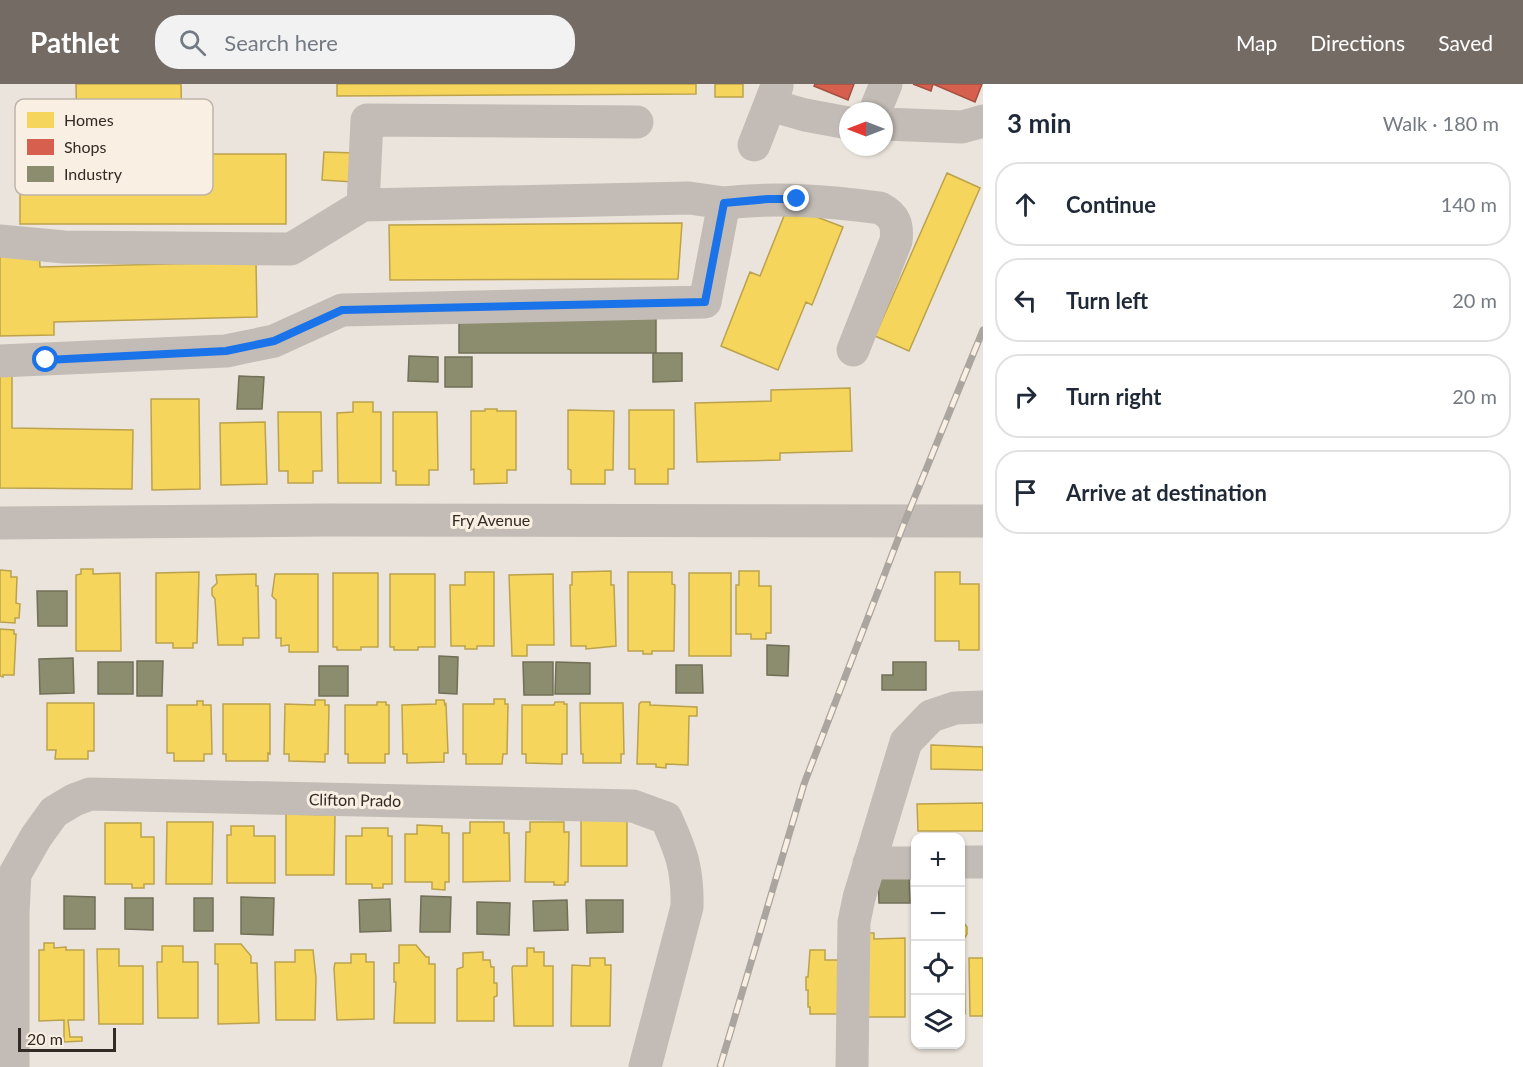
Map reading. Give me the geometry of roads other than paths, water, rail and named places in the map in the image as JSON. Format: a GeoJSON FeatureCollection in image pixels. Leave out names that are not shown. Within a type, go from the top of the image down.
{"type":"FeatureCollection","features":[{"type":"Feature","properties":{"kind":"street"},"geometry":{"type":"LineString","coordinates":[[879,102],[886,84]]}},
{"type":"Feature","properties":{"kind":"street"},"geometry":{"type":"LineString","coordinates":[[754,145],[774,94],[805,115],[839,121]]}},
{"type":"Feature","properties":{"kind":"street"},"geometry":{"type":"LineString","coordinates":[[363,205],[367,120],[637,122]]}},
{"type":"Feature","properties":{"kind":"street"},"geometry":{"type":"LineString","coordinates":[[893,124],[962,128],[983,121]]}},
{"type":"Feature","properties":{"kind":"street"},"geometry":{"type":"LineString","coordinates":[[0,242],[63,247],[291,249],[363,205],[689,198],[724,203],[797,199],[880,208],[891,214],[898,227],[896,241],[853,350]]}},
{"type":"Feature","properties":{"kind":"street"},"geometry":{"type":"LineString","coordinates":[[0,361],[226,351],[274,341],[342,310],[705,302],[724,203]]}},
{"type":"Feature","properties":{"kind":"street","name":"Fry Avenue"},"geometry":{"type":"LineString","coordinates":[[0,523],[314,520],[983,521]]}},
{"type":"Feature","properties":{"kind":"street"},"geometry":{"type":"LineString","coordinates":[[852,1067],[854,922],[869,863],[906,742],[931,716],[955,708],[983,706]]}},
{"type":"Feature","properties":{"kind":"street","name":"Clifton Prado"},"geometry":{"type":"LineString","coordinates":[[14,1067],[15,874],[46,821],[54,812],[90,794],[633,806],[666,818],[681,851],[688,882],[687,907],[645,1067]]}},
{"type":"Feature","properties":{"kind":"street"},"geometry":{"type":"LineString","coordinates":[[965,862],[983,862]]}},
{"type":"Feature","properties":{"kind":"street"},"geometry":{"type":"LineString","coordinates":[[869,863],[911,863]]}},
{"type":"Feature","properties":{"kind":"railway"},"geometry":{"type":"LineString","coordinates":[[720,1067],[804,784],[905,521],[983,330]]}}]}
